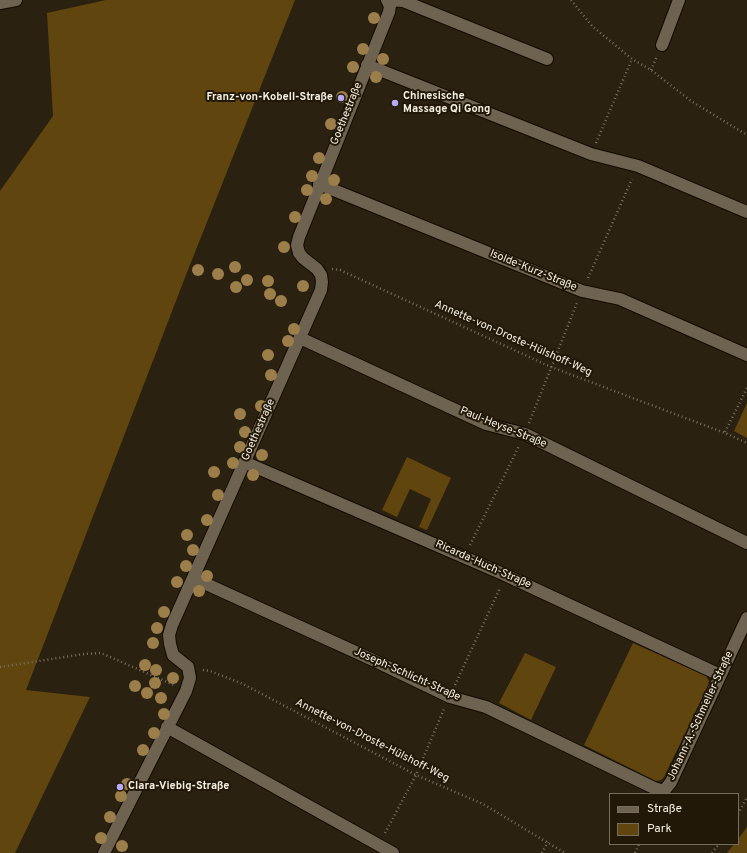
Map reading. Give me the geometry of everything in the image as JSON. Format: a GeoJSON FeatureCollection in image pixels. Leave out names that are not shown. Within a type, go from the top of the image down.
{"type":"FeatureCollection","features":[{"type":"Feature","properties":{"kind":"street"},"geometry":{"type":"LineString","coordinates":[[0,3],[16,0]]}},
{"type":"Feature","properties":{"kind":"street","name":"Goethestraße"},"geometry":{"type":"LineString","coordinates":[[387,0],[403,1],[547,59]]}},
{"type":"Feature","properties":{"kind":"street","name":"Goethestraße"},"geometry":{"type":"LineString","coordinates":[[188,667],[173,655],[169,635],[172,625],[321,290],[321,275],[317,269],[299,253],[297,246],[299,237],[389,12],[390,6],[387,0]]}},
{"type":"Feature","properties":{"kind":"street"},"geometry":{"type":"LineString","coordinates":[[662,45],[679,0]]}},
{"type":"Feature","properties":{"kind":"street"},"geometry":{"type":"LineString","coordinates":[[368,65],[591,154],[638,166],[747,212]]}},
{"type":"Feature","properties":{"kind":"street","name":"Isolde-Kurz-Straße"},"geometry":{"type":"LineString","coordinates":[[320,184],[582,291],[620,299],[747,355]]}},
{"type":"Feature","properties":{"kind":"street","name":"Paul-Heyse-Straße"},"geometry":{"type":"LineString","coordinates":[[300,338],[486,424],[524,434],[747,543]]}},
{"type":"Feature","properties":{"kind":"street","name":"Ricarda-Huch-Straße"},"geometry":{"type":"LineString","coordinates":[[244,462],[503,574],[720,675]]}},
{"type":"Feature","properties":{"kind":"street","name":"Joseph-Schlicht-Straße"},"geometry":{"type":"LineString","coordinates":[[193,578],[373,660],[450,697],[486,707],[654,788],[664,791]]}},
{"type":"Feature","properties":{"kind":"street","name":"Johann-A.-Schmeller-Straße"},"geometry":{"type":"LineString","coordinates":[[664,791],[671,782],[747,618]]}},
{"type":"Feature","properties":{"kind":"street"},"geometry":{"type":"LineString","coordinates":[[108,852],[167,727],[186,691],[190,678],[188,667]]}},
{"type":"Feature","properties":{"kind":"street"},"geometry":{"type":"LineString","coordinates":[[167,727],[393,853]]}},
{"type":"Feature","properties":{"kind":"path"},"geometry":{"type":"LineString","coordinates":[[571,0],[592,26],[632,59],[651,70],[691,101],[747,135]]}},
{"type":"Feature","properties":{"kind":"path"},"geometry":{"type":"LineString","coordinates":[[591,154],[632,59]]}},
{"type":"Feature","properties":{"kind":"path"},"geometry":{"type":"LineString","coordinates":[[465,557],[524,434],[582,291],[638,166]]}},
{"type":"Feature","properties":{"kind":"path","name":"Annette-von-Droste-Hülshoff-Weg"},"geometry":{"type":"LineString","coordinates":[[317,269],[340,270],[551,367],[725,433],[747,443]]}},
{"type":"Feature","properties":{"kind":"path"},"geometry":{"type":"LineString","coordinates":[[725,433],[747,388]]}},
{"type":"Feature","properties":{"kind":"path"},"geometry":{"type":"LineString","coordinates":[[379,845],[416,775],[501,584],[503,574]]}},
{"type":"Feature","properties":{"kind":"path"},"geometry":{"type":"LineString","coordinates":[[0,668],[84,654],[101,653],[186,691]]}},
{"type":"Feature","properties":{"kind":"path","name":"Annette-von-Droste-Hülshoff-Weg"},"geometry":{"type":"LineString","coordinates":[[188,667],[210,671],[244,684],[416,775],[483,804],[565,853]]}},
{"type":"Feature","properties":{"kind":"path"},"geometry":{"type":"LineString","coordinates":[[739,812],[747,797]]}},
{"type":"Feature","properties":{"kind":"path"},"geometry":{"type":"LineString","coordinates":[[542,853],[548,842]]}},
{"type":"Feature","properties":{"kind":"path"},"geometry":{"type":"LineString","coordinates":[[712,853],[718,845]]}},
{"type":"Feature","properties":{"kind":"green space"},"geometry":{"type":"Polygon","coordinates":[[[106,0],[295,0],[186,275],[26,690],[90,697],[15,853],[0,853],[0,191],[53,116],[47,13],[106,0]]]}},
{"type":"Feature","properties":{"kind":"green space"},"geometry":{"type":"Polygon","coordinates":[[[747,403],[747,438],[734,431],[747,403]]]}},
{"type":"Feature","properties":{"kind":"green space"},"geometry":{"type":"Polygon","coordinates":[[[407,457],[451,478],[427,530],[419,527],[431,499],[410,489],[397,517],[382,510],[407,457]]]}},
{"type":"Feature","properties":{"kind":"green space"},"geometry":{"type":"Polygon","coordinates":[[[633,643],[706,676],[709,681],[708,686],[664,777],[661,780],[656,781],[584,745],[633,643]]]}},
{"type":"Feature","properties":{"kind":"green space"},"geometry":{"type":"Polygon","coordinates":[[[525,653],[556,667],[531,720],[499,703],[525,653]]]}},
{"type":"Feature","properties":{"kind":"green space"},"geometry":{"type":"Polygon","coordinates":[[[747,827],[747,853],[727,853],[733,845],[739,845],[739,838],[747,827]]]}},
{"type":"Feature","properties":{"kind":"place","name":"Franz-von-Kobell-Straße"},"geometry":{"type":"Point","coordinates":[341,98]}},
{"type":"Feature","properties":{"kind":"place","name":"Chinesische Massage Qi Gong"},"geometry":{"type":"Point","coordinates":[395,103]}},
{"type":"Feature","properties":{"kind":"place","name":"Clara-Viebig-Straße"},"geometry":{"type":"Point","coordinates":[120,787]}}]}
